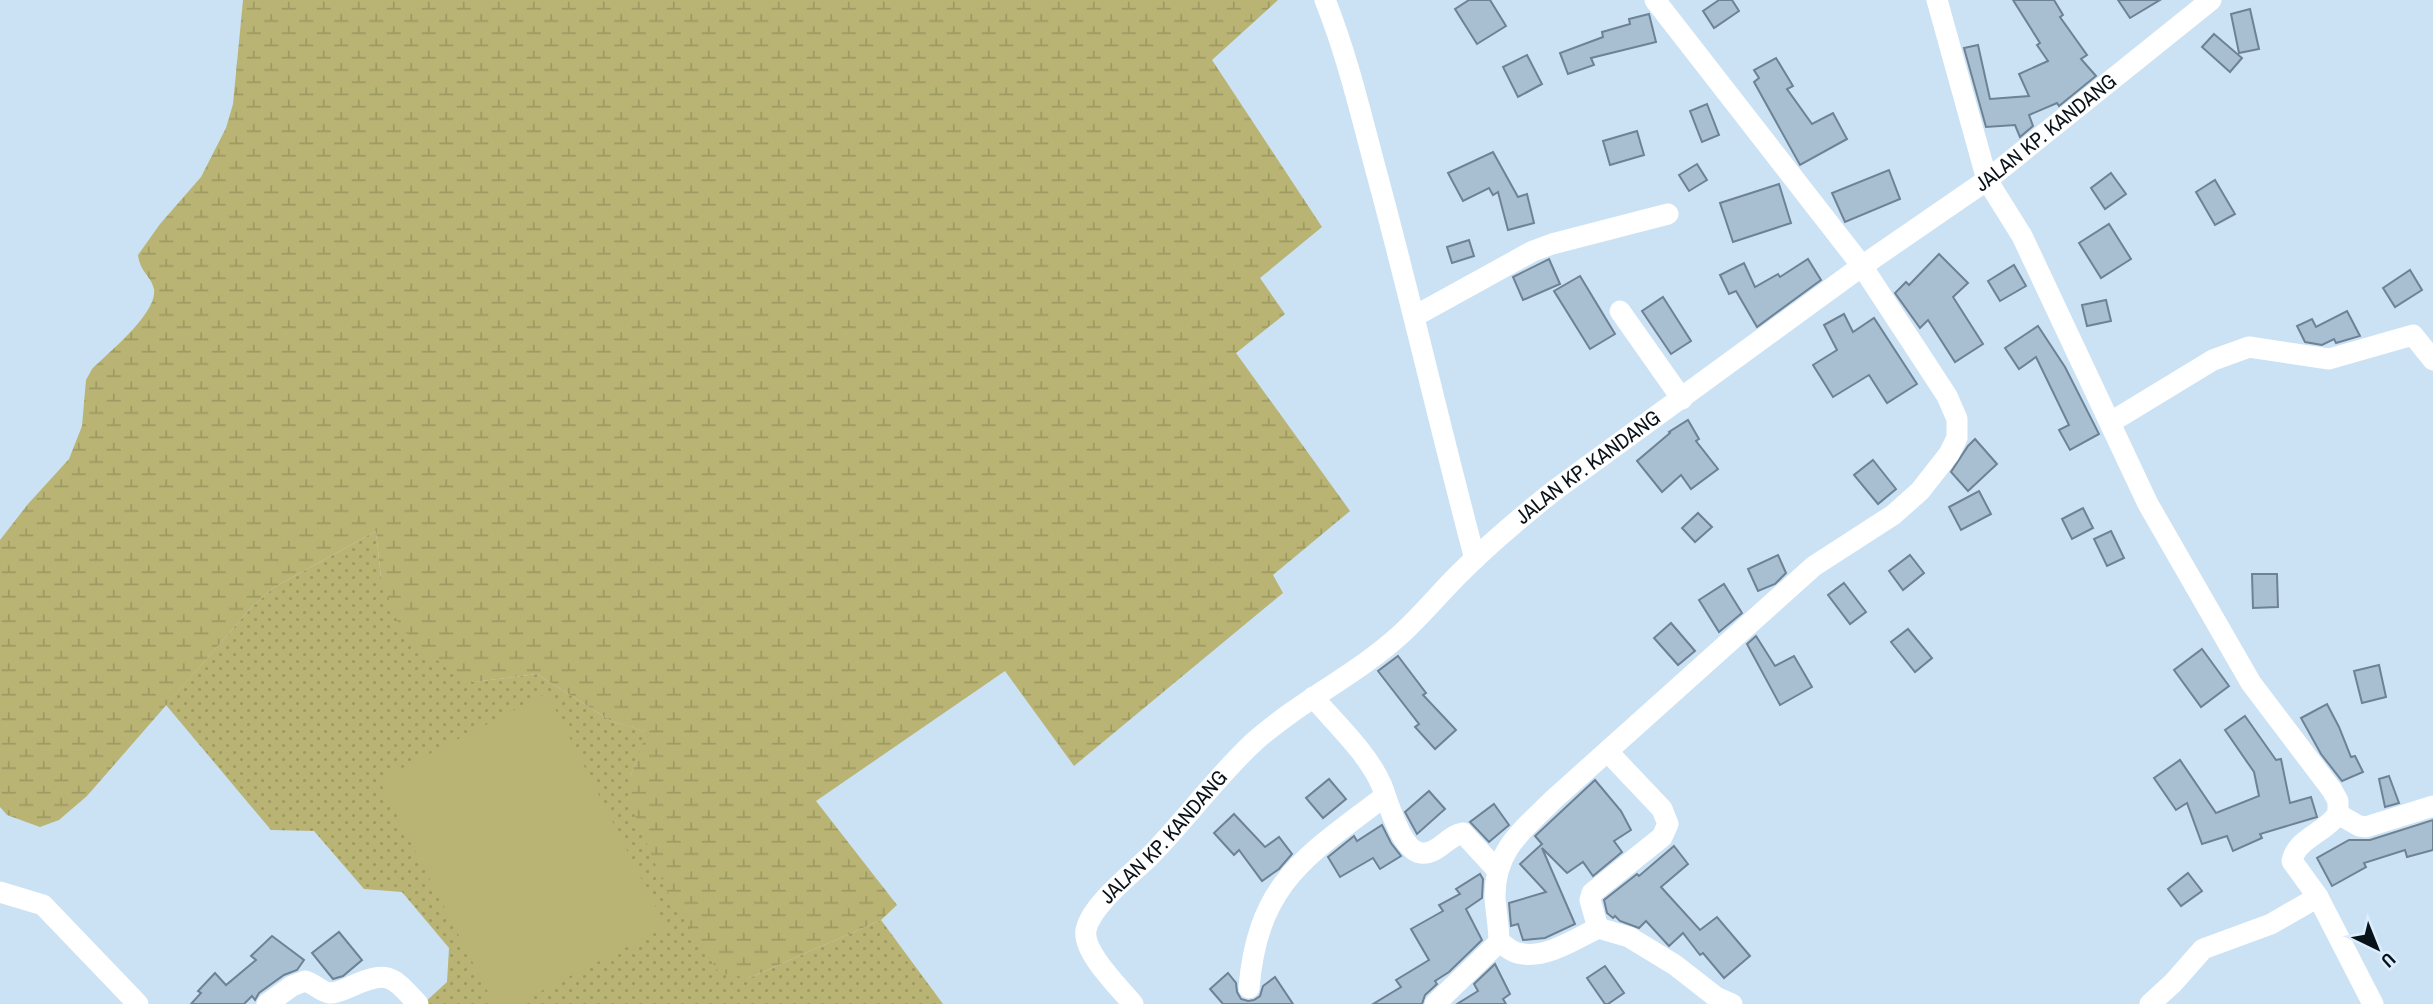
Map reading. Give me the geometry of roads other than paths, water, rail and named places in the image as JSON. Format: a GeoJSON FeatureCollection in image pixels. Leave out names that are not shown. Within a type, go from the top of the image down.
{"type":"FeatureCollection","features":[{"type":"Feature","properties":{"kind":"street"},"geometry":{"type":"LineString","coordinates":[[1325,0],[1370,148],[1475,559]]}},
{"type":"Feature","properties":{"kind":"street"},"geometry":{"type":"LineString","coordinates":[[1499,942],[1495,897],[1497,870],[1516,836],[1814,566],[1893,515],[1920,491],[1949,454],[1957,438],[1956,419],[1947,396],[1862,266],[1655,0]]}},
{"type":"Feature","properties":{"kind":"street"},"geometry":{"type":"LineString","coordinates":[[1937,0],[1987,180],[2022,236],[2148,504],[2251,683],[2338,801],[2338,814],[2330,825],[2300,845],[2294,852],[2292,861],[2318,897],[2373,1004]]}},
{"type":"Feature","properties":{"kind":"street","name":"JALAN KP. KANDANG"},"geometry":{"type":"LineString","coordinates":[[1133,1004],[1094,957],[1088,945],[1085,935],[1091,918],[1106,899],[1174,831],[1238,758],[1265,733],[1313,697],[1378,654],[1421,616],[1475,559],[1518,519],[1555,490],[1862,266],[1987,180],[2211,0]]}},
{"type":"Feature","properties":{"kind":"street"},"geometry":{"type":"LineString","coordinates":[[1415,316],[1533,251],[1668,214]]}},
{"type":"Feature","properties":{"kind":"street"},"geometry":{"type":"LineString","coordinates":[[1620,311],[1682,398]]}},
{"type":"Feature","properties":{"kind":"street"},"geometry":{"type":"LineString","coordinates":[[2111,422],[2213,360],[2249,347],[2329,359],[2413,335],[2433,360]]}},
{"type":"Feature","properties":{"kind":"street"},"geometry":{"type":"LineString","coordinates":[[1313,697],[1380,782],[1402,836],[1412,850],[1431,852],[1457,834],[1464,833],[1497,870]]}},
{"type":"Feature","properties":{"kind":"street"},"geometry":{"type":"LineString","coordinates":[[1598,928],[1591,895],[1662,837],[1668,824],[1662,809],[1608,752]]}},
{"type":"Feature","properties":{"kind":"street"},"geometry":{"type":"LineString","coordinates":[[1249,988],[1251,962],[1262,924],[1283,883],[1303,860],[1385,796]]}},
{"type":"Feature","properties":{"kind":"street"},"geometry":{"type":"LineString","coordinates":[[2338,814],[2366,827],[2433,806]]}},
{"type":"Feature","properties":{"kind":"street"},"geometry":{"type":"LineString","coordinates":[[0,892],[43,905],[138,1004]]}},
{"type":"Feature","properties":{"kind":"street"},"geometry":{"type":"LineString","coordinates":[[2150,1004],[2203,949],[2271,924],[2318,897]]}},
{"type":"Feature","properties":{"kind":"street"},"geometry":{"type":"LineString","coordinates":[[1499,942],[1516,953],[1540,952],[1598,928],[1635,940],[1675,965],[1716,997],[1732,1004]]}},
{"type":"Feature","properties":{"kind":"street"},"geometry":{"type":"LineString","coordinates":[[1435,1004],[1499,942]]}},
{"type":"Feature","properties":{"kind":"street"},"geometry":{"type":"LineString","coordinates":[[267,1004],[292,986],[305,981],[333,993],[369,978],[384,976],[397,982],[418,1004]]}}]}
